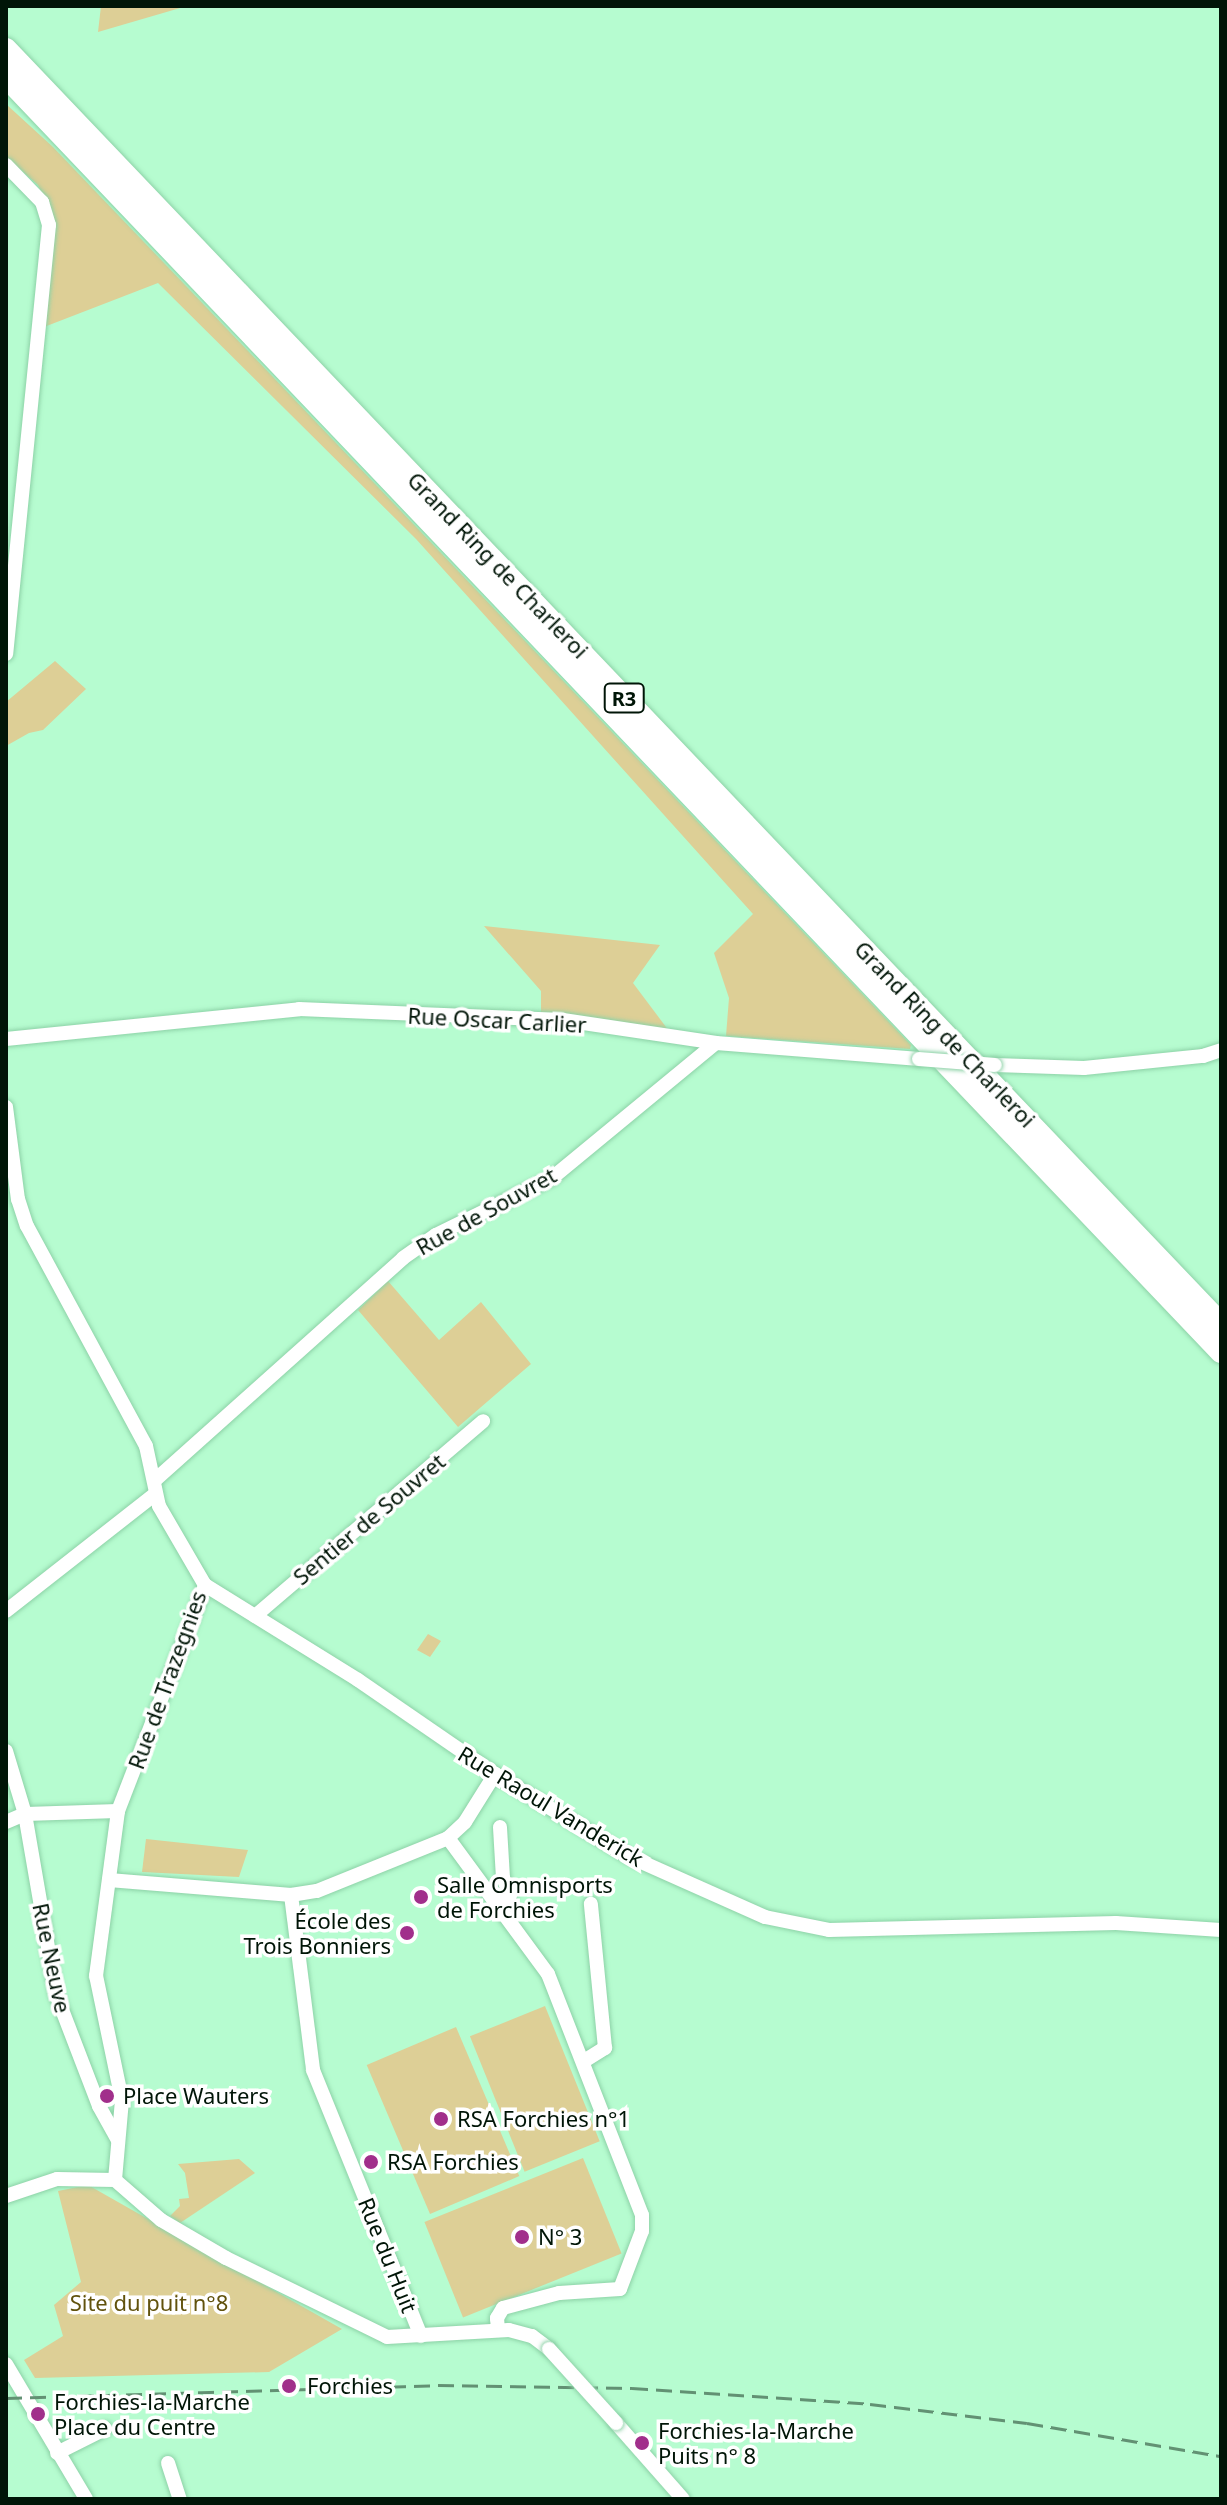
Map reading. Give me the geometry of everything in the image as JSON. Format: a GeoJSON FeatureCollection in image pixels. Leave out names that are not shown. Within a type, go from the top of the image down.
{"type":"FeatureCollection","features":[{"type":"Feature","properties":{"kind":"highway","name":"Grand Ring de Charleroi"},"geometry":{"type":"LineString","coordinates":[[6,49],[1221,1324]]}},
{"type":"Feature","properties":{"kind":"highway","name":"Grand Ring de Charleroi"},"geometry":{"type":"LineString","coordinates":[[6,77],[1221,1352]]}},
{"type":"Feature","properties":{"kind":"street"},"geometry":{"type":"LineString","coordinates":[[6,165],[42,202],[49,225],[41,329],[6,654]]}},
{"type":"Feature","properties":{"kind":"street","name":"Rue Oscar Carlier"},"geometry":{"type":"LineString","coordinates":[[6,1039],[299,1009],[563,1020],[716,1043],[995,1065],[1084,1068],[1203,1056],[1221,1050]]}},
{"type":"Feature","properties":{"kind":"street","name":"Rue de Souvret"},"geometry":{"type":"LineString","coordinates":[[6,1611],[154,1487],[403,1258],[436,1235],[552,1178],[716,1043]]}},
{"type":"Feature","properties":{"kind":"street","name":"Rue de Trazegnies"},"geometry":{"type":"LineString","coordinates":[[6,1107],[18,1199],[27,1226],[146,1446],[154,1487],[205,1585],[118,1811],[96,1976],[122,2100],[118,2140]]}},
{"type":"Feature","properties":{"kind":"street","name":"Sentier de Souvret"},"geometry":{"type":"LineString","coordinates":[[255,1616],[483,1421]]}},
{"type":"Feature","properties":{"kind":"street","name":"Rue Raoul Vanderick"},"geometry":{"type":"LineString","coordinates":[[205,1585],[358,1680],[495,1774],[628,1856],[765,1917],[829,1930],[1116,1923],[1221,1930]]}},
{"type":"Feature","properties":{"kind":"street","name":"Rue Neuve"},"geometry":{"type":"LineString","coordinates":[[6,1751],[25,1814],[56,1994],[94,2093],[118,2140]]}},
{"type":"Feature","properties":{"kind":"street"},"geometry":{"type":"LineString","coordinates":[[109,1880],[291,1895],[317,1891],[448,1838],[465,1822],[495,1774]]}},
{"type":"Feature","properties":{"kind":"street"},"geometry":{"type":"LineString","coordinates":[[6,1822],[25,1814],[118,1811]]}},
{"type":"Feature","properties":{"kind":"street"},"geometry":{"type":"LineString","coordinates":[[497,1904],[510,1895],[503,1878],[500,1827]]}},
{"type":"Feature","properties":{"kind":"street"},"geometry":{"type":"LineString","coordinates":[[448,1838],[548,1974],[642,2215],[642,2231],[620,2289],[568,2292],[503,2308],[497,2318],[498,2330]]}},
{"type":"Feature","properties":{"kind":"street","name":"Rue du Huit"},"geometry":{"type":"LineString","coordinates":[[291,1895],[313,2070],[421,2336]]}},
{"type":"Feature","properties":{"kind":"street"},"geometry":{"type":"LineString","coordinates":[[584,2061],[605,2048],[591,1904]]}},
{"type":"Feature","properties":{"kind":"street"},"geometry":{"type":"LineString","coordinates":[[115,2180],[118,2140]]}},
{"type":"Feature","properties":{"kind":"street"},"geometry":{"type":"LineString","coordinates":[[6,2196],[57,2179],[115,2180],[161,2220],[277,2285],[387,2337],[498,2330],[526,2333],[549,2349],[683,2499]]}},
{"type":"Feature","properties":{"kind":"street"},"geometry":{"type":"LineString","coordinates":[[6,2364],[86,2499]]}},
{"type":"Feature","properties":{"kind":"street"},"geometry":{"type":"LineString","coordinates":[[57,2453],[105,2429]]}},
{"type":"Feature","properties":{"kind":"street"},"geometry":{"type":"LineString","coordinates":[[168,2463],[180,2499]]}},
{"type":"Feature","properties":{"kind":"green space"},"geometry":{"type":"Polygon","coordinates":[[[101,6],[187,6],[98,32],[101,6]]]}},
{"type":"Feature","properties":{"kind":"green space"},"geometry":{"type":"Polygon","coordinates":[[[6,104],[53,147],[167,266],[911,1045],[910,1049],[726,1036],[729,998],[714,953],[753,914],[416,539],[158,283],[44,327],[55,222],[38,185],[6,157],[6,104]]]}},
{"type":"Feature","properties":{"kind":"green space"},"geometry":{"type":"Polygon","coordinates":[[[55,661],[86,689],[43,730],[29,733],[6,746],[6,702],[55,661]]]}},
{"type":"Feature","properties":{"kind":"green space"},"geometry":{"type":"Polygon","coordinates":[[[484,926],[660,945],[633,983],[669,1031],[541,1016],[541,991],[484,926]]]}},
{"type":"Feature","properties":{"kind":"green space"},"geometry":{"type":"Polygon","coordinates":[[[388,1281],[439,1340],[481,1302],[531,1364],[458,1427],[358,1310],[388,1281]]]}},
{"type":"Feature","properties":{"kind":"green space"},"geometry":{"type":"Polygon","coordinates":[[[428,1634],[441,1641],[430,1657],[417,1650],[428,1634]]]}},
{"type":"Feature","properties":{"kind":"green space"},"geometry":{"type":"Polygon","coordinates":[[[146,1839],[248,1850],[239,1877],[142,1872],[146,1839]]]}},
{"type":"Feature","properties":{"kind":"green space"},"geometry":{"type":"Polygon","coordinates":[[[545,2006],[600,2141],[525,2172],[470,2036],[545,2006]]]}},
{"type":"Feature","properties":{"kind":"green space","name":"RSA Forchies n°1"},"geometry":{"type":"Polygon","coordinates":[[[456,2027],[519,2176],[430,2214],[367,2065],[456,2027]]]}},
{"type":"Feature","properties":{"kind":"green space","name":"N° 3"},"geometry":{"type":"Polygon","coordinates":[[[583,2158],[622,2253],[463,2318],[424,2222],[583,2158]]]}},
{"type":"Feature","properties":{"kind":"green space"},"geometry":{"type":"Polygon","coordinates":[[[239,2159],[255,2173],[180,2223],[170,2216],[180,2206],[179,2199],[189,2198],[185,2173],[178,2164],[239,2159]]]}},
{"type":"Feature","properties":{"kind":"green space","name":"Site du puit n°8"},"geometry":{"type":"Polygon","coordinates":[[[88,2185],[342,2329],[269,2372],[35,2378],[24,2360],[63,2336],[54,2305],[81,2282],[58,2191],[88,2185]]]}},
{"type":"Feature","properties":{"kind":"railway"},"geometry":{"type":"LineString","coordinates":[[6,2398],[438,2385],[632,2388],[870,2404],[1027,2423],[1221,2456]]}},
{"type":"Feature","properties":{"kind":"place","name":"Salle Omnisports de Forchies"},"geometry":{"type":"Point","coordinates":[421,1897]}},
{"type":"Feature","properties":{"kind":"place","name":"École des Trois Bonniers"},"geometry":{"type":"Point","coordinates":[407,1933]}},
{"type":"Feature","properties":{"kind":"place","name":"Place Wauters"},"geometry":{"type":"Point","coordinates":[107,2096]}},
{"type":"Feature","properties":{"kind":"place","name":"RSA Forchies n°1"},"geometry":{"type":"Point","coordinates":[441,2119]}},
{"type":"Feature","properties":{"kind":"place","name":"RSA Forchies"},"geometry":{"type":"Point","coordinates":[371,2162]}},
{"type":"Feature","properties":{"kind":"place","name":"N° 3"},"geometry":{"type":"Point","coordinates":[522,2237]}},
{"type":"Feature","properties":{"kind":"place","name":"Forchies"},"geometry":{"type":"Point","coordinates":[289,2386]}},
{"type":"Feature","properties":{"kind":"place","name":"Forchies-la-Marche Place du Centre"},"geometry":{"type":"Point","coordinates":[38,2414]}},
{"type":"Feature","properties":{"kind":"place","name":"Forchies-la-Marche Puits n° 8"},"geometry":{"type":"Point","coordinates":[642,2443]}}]}
